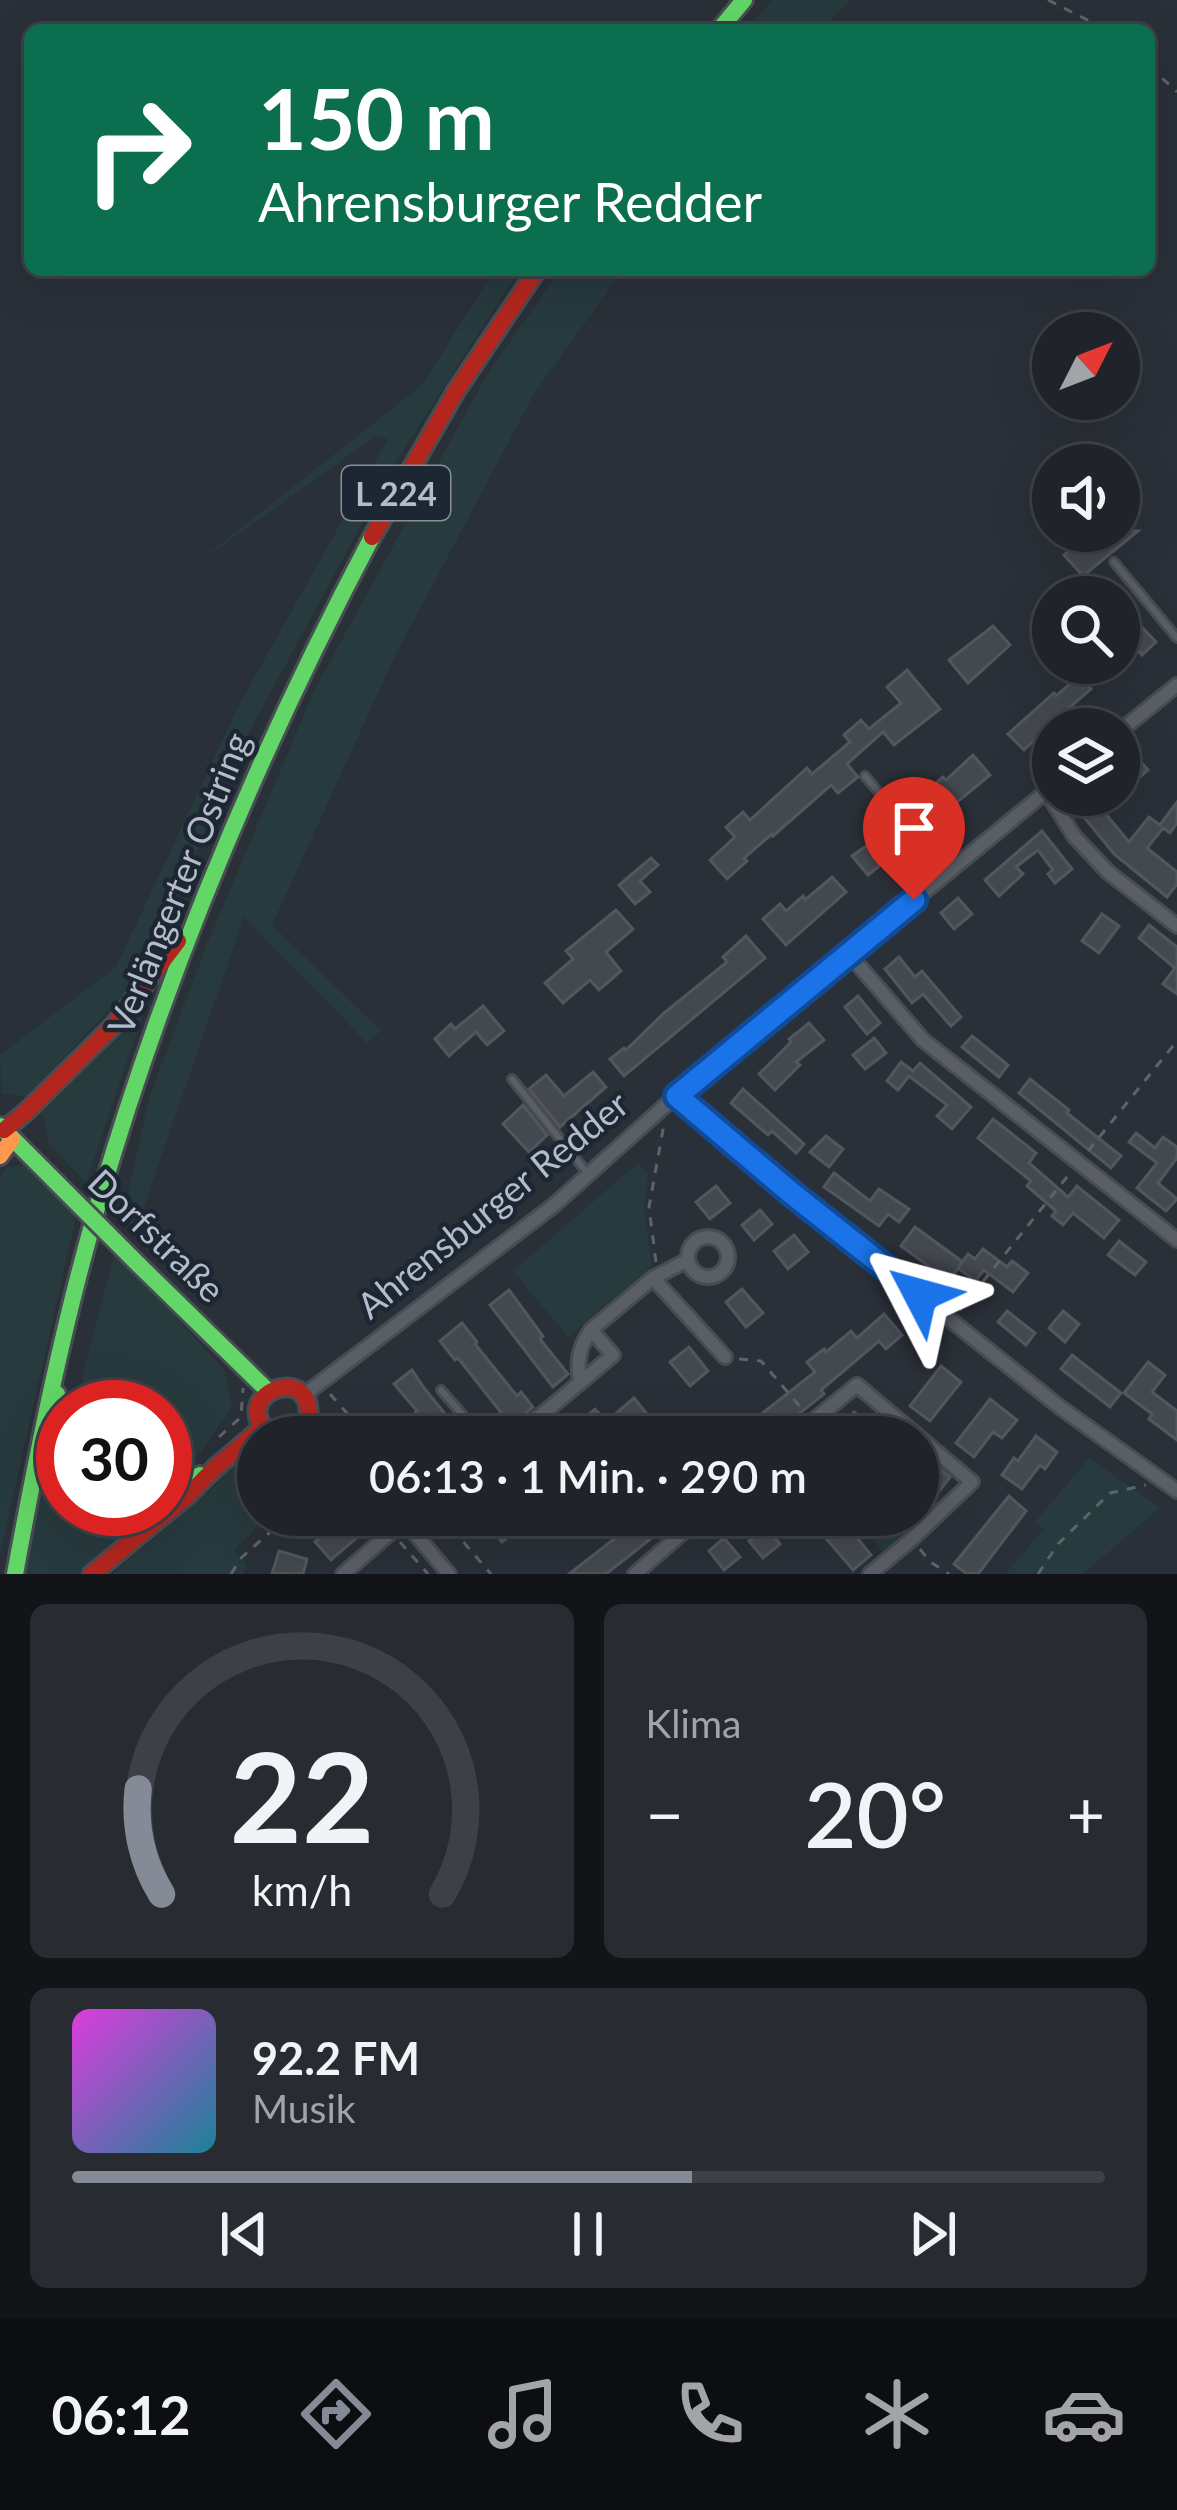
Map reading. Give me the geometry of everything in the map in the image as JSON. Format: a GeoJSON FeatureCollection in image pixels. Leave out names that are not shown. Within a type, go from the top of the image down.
{"type":"FeatureCollection","features":[{"type":"Feature","properties":{"kind":"main road"},"geometry":{"type":"LineString","coordinates":[[724,24],[744,0]]}},
{"type":"Feature","properties":{"kind":"main road","name":"Verlängerter Ostring"},"geometry":{"type":"LineString","coordinates":[[15,1574],[56,1361],[123,1117],[192,923],[268,745],[379,522],[456,391],[533,276]]}},
{"type":"Feature","properties":{"kind":"main road"},"geometry":{"type":"LineString","coordinates":[[0,1156],[4,1132],[115,1024],[192,923]]}},
{"type":"Feature","properties":{"kind":"main road","name":"Dorfstraße"},"geometry":{"type":"LineString","coordinates":[[4,1132],[261,1384]]}},
{"type":"Feature","properties":{"kind":"main road"},"geometry":{"type":"LineString","coordinates":[[56,1361],[56,1380]]}},
{"type":"Feature","properties":{"kind":"main road"},"geometry":{"type":"LineString","coordinates":[[257,1416],[261,1384],[291,1387],[304,1395],[309,1416]]}},
{"type":"Feature","properties":{"kind":"main road"},"geometry":{"type":"LineString","coordinates":[[192,1478],[237,1453]]}},
{"type":"Feature","properties":{"kind":"main road"},"geometry":{"type":"LineString","coordinates":[[92,1574],[215,1468]]}},
{"type":"Feature","properties":{"kind":"street"},"geometry":{"type":"LineString","coordinates":[[1140,715],[1177,685]]}},
{"type":"Feature","properties":{"kind":"street","name":"Ahrensburger Redder"},"geometry":{"type":"LineString","coordinates":[[304,1395],[554,1205],[677,1096],[1032,803]]}},
{"type":"Feature","properties":{"kind":"street"},"geometry":{"type":"LineString","coordinates":[[1063,816],[1074,836],[1108,872],[1177,926]]}},
{"type":"Feature","properties":{"kind":"street"},"geometry":{"type":"LineString","coordinates":[[849,954],[923,1040],[1177,1240]]}},
{"type":"Feature","properties":{"kind":"street"},"geometry":{"type":"LineString","coordinates":[[677,1096],[1061,1408],[1177,1491]]}},
{"type":"Feature","properties":{"kind":"street"},"geometry":{"type":"LineString","coordinates":[[580,1383],[577,1360],[591,1330],[658,1276],[688,1260]]}},
{"type":"Feature","properties":{"kind":"street"},"geometry":{"type":"LineString","coordinates":[[658,1276],[725,1357]]}},
{"type":"Feature","properties":{"kind":"street"},"geometry":{"type":"LineString","coordinates":[[545,1416],[613,1355],[591,1330]]}},
{"type":"Feature","properties":{"kind":"street"},"geometry":{"type":"LineString","coordinates":[[817,1416],[856,1385],[893,1416]]}},
{"type":"Feature","properties":{"kind":"street"},"geometry":{"type":"LineString","coordinates":[[939,1454],[972,1482],[939,1512]]}},
{"type":"Feature","properties":{"kind":"street"},"geometry":{"type":"LineString","coordinates":[[344,1574],[388,1536]]}},
{"type":"Feature","properties":{"kind":"street"},"geometry":{"type":"LineString","coordinates":[[417,1536],[449,1574]]}},
{"type":"Feature","properties":{"kind":"street"},"geometry":{"type":"LineString","coordinates":[[635,1574],[679,1536]]}},
{"type":"Feature","properties":{"kind":"street"},"geometry":{"type":"LineString","coordinates":[[870,1574],[912,1536]]}},
{"type":"Feature","properties":{"kind":"lane"},"geometry":{"type":"LineString","coordinates":[[1114,562],[1177,638]]}},
{"type":"Feature","properties":{"kind":"lane"},"geometry":{"type":"LineString","coordinates":[[866,776],[947,873]]}},
{"type":"Feature","properties":{"kind":"lane"},"geometry":{"type":"LineString","coordinates":[[512,1079],[588,1174]]}},
{"type":"Feature","properties":{"kind":"lane"},"geometry":{"type":"LineString","coordinates":[[441,1390],[464,1416]]}},
{"type":"Feature","properties":{"kind":"path"},"geometry":{"type":"LineString","coordinates":[[1048,0],[1095,24]]}},
{"type":"Feature","properties":{"kind":"path"},"geometry":{"type":"LineString","coordinates":[[1155,72],[1177,92]]}},
{"type":"Feature","properties":{"kind":"path"},"geometry":{"type":"LineString","coordinates":[[952,1321],[1177,1041]]}},
{"type":"Feature","properties":{"kind":"path"},"geometry":{"type":"LineString","coordinates":[[658,1276],[649,1207],[664,1120]]}},
{"type":"Feature","properties":{"kind":"path"},"geometry":{"type":"LineString","coordinates":[[725,1357],[761,1361],[809,1416]]}},
{"type":"Feature","properties":{"kind":"path"},"geometry":{"type":"LineString","coordinates":[[321,1382],[350,1416]]}},
{"type":"Feature","properties":{"kind":"path"},"geometry":{"type":"LineString","coordinates":[[219,1437],[241,1417],[242,1389],[261,1384]]}},
{"type":"Feature","properties":{"kind":"path"},"geometry":{"type":"LineString","coordinates":[[1038,1574],[1058,1544],[1110,1492],[1159,1479]]}},
{"type":"Feature","properties":{"kind":"path"},"geometry":{"type":"LineString","coordinates":[[231,1574],[266,1536]]}},
{"type":"Feature","properties":{"kind":"path"},"geometry":{"type":"LineString","coordinates":[[392,1536],[428,1574]]}},
{"type":"Feature","properties":{"kind":"path"},"geometry":{"type":"LineString","coordinates":[[458,1536],[491,1574]]}},
{"type":"Feature","properties":{"kind":"green space"},"geometry":{"type":"Polygon","coordinates":[[[772,0],[850,0],[828,24],[752,24],[772,0]]]}},
{"type":"Feature","properties":{"kind":"green space"},"geometry":{"type":"Polygon","coordinates":[[[490,276],[515,276],[391,470],[235,758],[171,914],[128,990],[27,1097],[2,1093],[0,1055],[116,967],[240,703],[388,439],[376,436],[184,573],[423,384],[490,276]]]}},
{"type":"Feature","properties":{"kind":"green space"},"geometry":{"type":"Polygon","coordinates":[[[556,276],[619,276],[535,392],[394,658],[272,925],[381,1031],[367,1043],[244,917],[136,1230],[123,1217],[149,1098],[207,944],[315,689],[486,376],[556,276]]]}},
{"type":"Feature","properties":{"kind":"green space"},"geometry":{"type":"Polygon","coordinates":[[[145,1008],[86,1183],[49,1144],[42,1113],[145,1008]]]}},
{"type":"Feature","properties":{"kind":"green space"},"geometry":{"type":"Polygon","coordinates":[[[638,1163],[648,1175],[644,1209],[652,1266],[568,1337],[513,1271],[638,1163]]]}},
{"type":"Feature","properties":{"kind":"green space"},"geometry":{"type":"Polygon","coordinates":[[[25,1165],[76,1217],[0,1554],[0,1178],[6,1167],[25,1165]]]}},
{"type":"Feature","properties":{"kind":"green space"},"geometry":{"type":"Polygon","coordinates":[[[114,1255],[225,1371],[232,1407],[192,1461],[192,1380],[82,1378],[114,1255]]]}},
{"type":"Feature","properties":{"kind":"green space"},"geometry":{"type":"Polygon","coordinates":[[[1089,1458],[1160,1508],[1083,1574],[1005,1574],[1044,1529],[1035,1522],[1089,1458]]]}},
{"type":"Feature","properties":{"kind":"green space"},"geometry":{"type":"Polygon","coordinates":[[[237,1463],[237,1536],[248,1536],[234,1551],[247,1565],[244,1574],[112,1574],[156,1536],[192,1536],[192,1505],[217,1484],[222,1473],[237,1463]]]}},
{"type":"Feature","properties":{"kind":"green space"},"geometry":{"type":"Polygon","coordinates":[[[36,1512],[36,1536],[127,1536],[82,1574],[25,1574],[36,1512]]]}},
{"type":"Feature","properties":{"kind":"green space"},"geometry":{"type":"Polygon","coordinates":[[[870,1536],[901,1536],[883,1552],[870,1536]]]}},
{"type":"Feature","properties":{"kind":"building"},"geometry":{"type":"Polygon","coordinates":[[[1067,552],[1112,552],[1083,576],[1064,555],[1067,552]]]}},
{"type":"Feature","properties":{"kind":"building"},"geometry":{"type":"Polygon","coordinates":[[[1140,625],[1156,642],[1140,652],[1140,625]]]}},
{"type":"Feature","properties":{"kind":"building"},"geometry":{"type":"Polygon","coordinates":[[[993,626],[1010,645],[968,683],[949,660],[993,626]]]}},
{"type":"Feature","properties":{"kind":"building"},"geometry":{"type":"Polygon","coordinates":[[[907,670],[940,709],[894,745],[883,732],[847,764],[858,777],[838,793],[831,785],[744,858],[747,861],[727,879],[710,860],[735,837],[726,827],[743,812],[750,820],[807,768],[812,774],[850,742],[844,735],[861,720],[869,729],[901,703],[887,687],[907,670]]]}},
{"type":"Feature","properties":{"kind":"building"},"geometry":{"type":"Polygon","coordinates":[[[1070,684],[1086,684],[1091,689],[1069,708],[1037,708],[1054,693],[1070,684]]]}},
{"type":"Feature","properties":{"kind":"building"},"geometry":{"type":"Polygon","coordinates":[[[1032,713],[1032,742],[1024,750],[1008,734],[1032,713]]]}},
{"type":"Feature","properties":{"kind":"building"},"geometry":{"type":"Polygon","coordinates":[[[973,755],[990,775],[922,831],[904,810],[973,755]]]}},
{"type":"Feature","properties":{"kind":"building"},"geometry":{"type":"Polygon","coordinates":[[[1177,802],[1177,823],[1170,833],[1163,828],[1147,848],[1177,872],[1177,884],[1167,897],[1114,854],[1083,816],[1107,816],[1129,842],[1149,817],[1160,825],[1177,802]]]}},
{"type":"Feature","properties":{"kind":"building"},"geometry":{"type":"Polygon","coordinates":[[[897,825],[910,842],[868,875],[852,856],[866,846],[869,850],[897,825]]]}},
{"type":"Feature","properties":{"kind":"building"},"geometry":{"type":"Polygon","coordinates":[[[1042,831],[1072,869],[1055,883],[1048,874],[1053,870],[1038,850],[1016,867],[1023,874],[999,896],[985,880],[1042,831]]]}},
{"type":"Feature","properties":{"kind":"building"},"geometry":{"type":"Polygon","coordinates":[[[651,858],[658,865],[640,881],[650,892],[635,904],[619,885],[651,858]]]}},
{"type":"Feature","properties":{"kind":"building"},"geometry":{"type":"Polygon","coordinates":[[[832,877],[846,892],[786,945],[763,919],[780,904],[786,911],[803,896],[805,900],[832,877]]]}},
{"type":"Feature","properties":{"kind":"building"},"geometry":{"type":"Polygon","coordinates":[[[958,898],[972,914],[954,929],[941,913],[958,898]]]}},
{"type":"Feature","properties":{"kind":"building"},"geometry":{"type":"Polygon","coordinates":[[[616,910],[633,929],[606,952],[621,971],[599,990],[590,980],[563,1003],[545,983],[573,959],[566,951],[616,910]]]}},
{"type":"Feature","properties":{"kind":"building"},"geometry":{"type":"Polygon","coordinates":[[[1102,914],[1119,926],[1099,953],[1082,941],[1102,914]]]}},
{"type":"Feature","properties":{"kind":"building"},"geometry":{"type":"Polygon","coordinates":[[[1149,925],[1177,947],[1177,994],[1163,984],[1175,968],[1139,938],[1149,925]]]}},
{"type":"Feature","properties":{"kind":"building"},"geometry":{"type":"Polygon","coordinates":[[[746,936],[765,958],[624,1076],[610,1059],[727,962],[723,957],[746,936]]]}},
{"type":"Feature","properties":{"kind":"building"},"geometry":{"type":"Polygon","coordinates":[[[899,957],[915,977],[922,971],[961,1017],[951,1026],[923,994],[912,1003],[885,969],[899,957]]]}},
{"type":"Feature","properties":{"kind":"building"},"geometry":{"type":"Polygon","coordinates":[[[858,996],[880,1023],[867,1034],[845,1007],[858,996]]]}},
{"type":"Feature","properties":{"kind":"building"},"geometry":{"type":"Polygon","coordinates":[[[483,1006],[504,1031],[487,1045],[476,1032],[449,1056],[435,1039],[483,1006]]]}},
{"type":"Feature","properties":{"kind":"building"},"geometry":{"type":"Polygon","coordinates":[[[809,1023],[824,1040],[796,1062],[800,1065],[775,1090],[759,1074],[809,1023]]]}},
{"type":"Feature","properties":{"kind":"building"},"geometry":{"type":"Polygon","coordinates":[[[972,1036],[1008,1065],[999,1077],[962,1047],[972,1036]]]}},
{"type":"Feature","properties":{"kind":"building"},"geometry":{"type":"Polygon","coordinates":[[[874,1038],[886,1053],[865,1069],[853,1055],[874,1038]]]}},
{"type":"Feature","properties":{"kind":"building"},"geometry":{"type":"Polygon","coordinates":[[[901,1062],[913,1071],[920,1063],[971,1107],[952,1129],[937,1116],[947,1105],[909,1076],[898,1090],[887,1081],[901,1062]]]}},
{"type":"Feature","properties":{"kind":"building"},"geometry":{"type":"Polygon","coordinates":[[[593,1072],[606,1087],[560,1127],[529,1089],[546,1075],[564,1096],[593,1072]]]}},
{"type":"Feature","properties":{"kind":"building"},"geometry":{"type":"Polygon","coordinates":[[[1030,1079],[1121,1156],[1111,1168],[1019,1093],[1030,1079]]]}},
{"type":"Feature","properties":{"kind":"building"},"geometry":{"type":"Polygon","coordinates":[[[743,1089],[804,1144],[796,1153],[731,1103],[743,1089]]]}},
{"type":"Feature","properties":{"kind":"building"},"geometry":{"type":"Polygon","coordinates":[[[523,1105],[547,1135],[529,1152],[503,1124],[523,1105]]]}},
{"type":"Feature","properties":{"kind":"building"},"geometry":{"type":"Polygon","coordinates":[[[993,1119],[1036,1153],[1029,1163],[1068,1197],[1077,1186],[1119,1220],[1104,1238],[1073,1213],[1063,1225],[1052,1216],[1056,1211],[1027,1186],[1031,1181],[978,1138],[993,1119]]]}},
{"type":"Feature","properties":{"kind":"building"},"geometry":{"type":"Polygon","coordinates":[[[1136,1133],[1155,1148],[1163,1137],[1177,1147],[1177,1158],[1158,1183],[1177,1199],[1166,1211],[1137,1188],[1157,1163],[1129,1142],[1136,1133]]]}},
{"type":"Feature","properties":{"kind":"building"},"geometry":{"type":"Polygon","coordinates":[[[826,1136],[843,1149],[829,1167],[810,1152],[826,1136]]]}},
{"type":"Feature","properties":{"kind":"building"},"geometry":{"type":"Polygon","coordinates":[[[834,1173],[870,1201],[879,1189],[909,1209],[899,1222],[888,1214],[879,1226],[824,1187],[834,1173]]]}},
{"type":"Feature","properties":{"kind":"building"},"geometry":{"type":"Polygon","coordinates":[[[716,1186],[730,1203],[710,1219],[696,1202],[716,1186]]]}},
{"type":"Feature","properties":{"kind":"building"},"geometry":{"type":"Polygon","coordinates":[[[760,1210],[772,1224],[754,1240],[742,1225],[760,1210]]]}},
{"type":"Feature","properties":{"kind":"building"},"geometry":{"type":"Polygon","coordinates":[[[915,1227],[963,1262],[949,1281],[901,1246],[915,1227]]]}},
{"type":"Feature","properties":{"kind":"building"},"geometry":{"type":"Polygon","coordinates":[[[794,1235],[808,1252],[788,1269],[774,1251],[794,1235]]]}},
{"type":"Feature","properties":{"kind":"building"},"geometry":{"type":"Polygon","coordinates":[[[1119,1241],[1146,1262],[1135,1275],[1108,1255],[1119,1241]]]}},
{"type":"Feature","properties":{"kind":"building"},"geometry":{"type":"Polygon","coordinates":[[[983,1249],[1007,1267],[1012,1261],[1028,1273],[1013,1292],[984,1270],[975,1281],[958,1268],[968,1254],[975,1259],[983,1249]]]}},
{"type":"Feature","properties":{"kind":"building"},"geometry":{"type":"Polygon","coordinates":[[[742,1289],[763,1313],[746,1327],[726,1302],[742,1289]]]}},
{"type":"Feature","properties":{"kind":"building"},"geometry":{"type":"Polygon","coordinates":[[[509,1290],[568,1374],[553,1387],[490,1305],[509,1290]]]}},
{"type":"Feature","properties":{"kind":"building"},"geometry":{"type":"Polygon","coordinates":[[[1007,1311],[1035,1333],[1026,1345],[998,1322],[1007,1311]]]}},
{"type":"Feature","properties":{"kind":"building"},"geometry":{"type":"Polygon","coordinates":[[[1063,1311],[1079,1324],[1065,1342],[1049,1328],[1063,1311]]]}},
{"type":"Feature","properties":{"kind":"building"},"geometry":{"type":"Polygon","coordinates":[[[884,1314],[902,1335],[886,1349],[879,1341],[796,1416],[759,1416],[815,1372],[807,1362],[851,1331],[857,1338],[884,1314]]]}},
{"type":"Feature","properties":{"kind":"building"},"geometry":{"type":"Polygon","coordinates":[[[462,1323],[517,1396],[521,1392],[533,1407],[522,1416],[504,1416],[440,1341],[462,1323]]]}},
{"type":"Feature","properties":{"kind":"building"},"geometry":{"type":"Polygon","coordinates":[[[689,1347],[708,1371],[690,1386],[670,1362],[689,1347]]]}},
{"type":"Feature","properties":{"kind":"building"},"geometry":{"type":"Polygon","coordinates":[[[1072,1355],[1121,1393],[1110,1407],[1061,1369],[1072,1355]]]}},
{"type":"Feature","properties":{"kind":"building"},"geometry":{"type":"Polygon","coordinates":[[[1148,1362],[1165,1375],[1152,1392],[1177,1411],[1177,1440],[1124,1393],[1148,1362]]]}},
{"type":"Feature","properties":{"kind":"building"},"geometry":{"type":"Polygon","coordinates":[[[941,1366],[961,1382],[934,1416],[923,1416],[910,1406],[941,1366]]]}},
{"type":"Feature","properties":{"kind":"building"},"geometry":{"type":"Polygon","coordinates":[[[412,1370],[447,1416],[418,1416],[394,1384],[412,1370]]]}},
{"type":"Feature","properties":{"kind":"building"},"geometry":{"type":"Polygon","coordinates":[[[634,1398],[649,1416],[613,1416],[634,1398]]]}},
{"type":"Feature","properties":{"kind":"building"},"geometry":{"type":"Polygon","coordinates":[[[990,1399],[1017,1420],[1002,1438],[993,1432],[974,1457],[956,1443],[990,1399]]]}},
{"type":"Feature","properties":{"kind":"building"},"geometry":{"type":"Polygon","coordinates":[[[1036,1436],[1057,1452],[1022,1489],[1002,1475],[1036,1436]]]}},
{"type":"Feature","properties":{"kind":"building"},"geometry":{"type":"Polygon","coordinates":[[[939,1469],[950,1477],[939,1491],[939,1469]]]}},
{"type":"Feature","properties":{"kind":"building"},"geometry":{"type":"Polygon","coordinates":[[[1009,1496],[1026,1511],[978,1574],[967,1574],[954,1564],[1009,1496]]]}},
{"type":"Feature","properties":{"kind":"building"},"geometry":{"type":"Polygon","coordinates":[[[322,1536],[359,1536],[331,1560],[315,1542],[322,1536]]]}},
{"type":"Feature","properties":{"kind":"building"},"geometry":{"type":"Polygon","coordinates":[[[618,1536],[654,1536],[606,1574],[569,1574],[618,1536]]]}},
{"type":"Feature","properties":{"kind":"building"},"geometry":{"type":"Polygon","coordinates":[[[755,1536],[773,1536],[780,1544],[763,1558],[749,1541],[755,1536]]]}},
{"type":"Feature","properties":{"kind":"building"},"geometry":{"type":"Polygon","coordinates":[[[824,1536],[856,1536],[871,1555],[853,1570],[824,1536]]]}},
{"type":"Feature","properties":{"kind":"building"},"geometry":{"type":"Polygon","coordinates":[[[724,1538],[740,1557],[724,1570],[709,1551],[724,1538]]]}},
{"type":"Feature","properties":{"kind":"building"},"geometry":{"type":"Polygon","coordinates":[[[279,1551],[307,1559],[303,1574],[272,1574],[279,1551]]]}},
{"type":"Feature","properties":{"kind":"traffic: fast"},"geometry":{"type":"LineString","coordinates":[[724,24],[744,0]]}},
{"type":"Feature","properties":{"kind":"traffic: fast"},"geometry":{"type":"LineString","coordinates":[[15,1574],[74,1294],[154,1030],[254,780],[372,537]]}},
{"type":"Feature","properties":{"kind":"traffic: fast"},"geometry":{"type":"LineString","coordinates":[[0,1126],[57,1183]]}},
{"type":"Feature","properties":{"kind":"traffic: fast"},"geometry":{"type":"LineString","coordinates":[[57,1183],[139,1265]]}},
{"type":"Feature","properties":{"kind":"traffic: fast"},"geometry":{"type":"LineString","coordinates":[[139,1265],[268,1391]]}},
{"type":"Feature","properties":{"kind":"traffic: fast"},"geometry":{"type":"LineString","coordinates":[[192,1478],[200,1475]]}},
{"type":"Feature","properties":{"kind":"traffic: slow"},"geometry":{"type":"LineString","coordinates":[[0,1156],[12,1139]]}},
{"type":"Feature","properties":{"kind":"traffic: jam"},"geometry":{"type":"LineString","coordinates":[[372,537],[456,391],[533,276]]}},
{"type":"Feature","properties":{"kind":"traffic: jam"},"geometry":{"type":"LineString","coordinates":[[4,1130],[115,1024],[178,941]]}},
{"type":"Feature","properties":{"kind":"traffic: jam"},"geometry":{"type":"LineString","coordinates":[[259,1416],[263,1397],[287,1387],[299,1391],[307,1402],[308,1416]]}},
{"type":"Feature","properties":{"kind":"traffic: jam"},"geometry":{"type":"LineString","coordinates":[[215,1468],[237,1449]]}},
{"type":"Feature","properties":{"kind":"traffic: jam"},"geometry":{"type":"LineString","coordinates":[[92,1574],[215,1468]]}},
{"type":"Feature","properties":{"kind":"route"},"geometry":{"type":"LineString","coordinates":[[914,900],[677,1096],[920,1295]]}}]}
